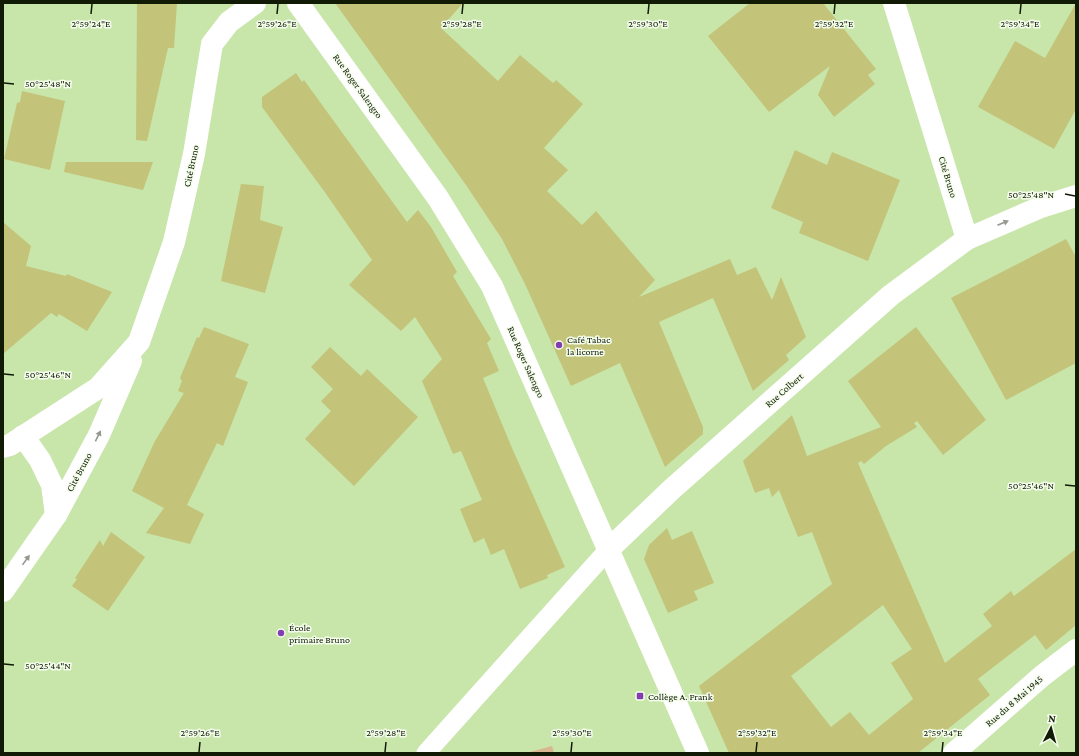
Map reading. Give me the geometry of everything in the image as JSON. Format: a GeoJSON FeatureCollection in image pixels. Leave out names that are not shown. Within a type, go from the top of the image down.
{"type":"FeatureCollection","features":[{"type":"Feature","properties":{"kind":"street","name":"Cité Bruno"},"geometry":{"type":"LineString","coordinates":[[3,591],[56,515],[99,435],[140,342],[174,242],[194,154],[212,44],[228,22],[255,3]]}},
{"type":"Feature","properties":{"kind":"street","name":"Rue Roger Salengro"},"geometry":{"type":"LineString","coordinates":[[298,3],[438,198],[492,286],[698,753]]}},
{"type":"Feature","properties":{"kind":"street","name":"Cité Bruno"},"geometry":{"type":"LineString","coordinates":[[894,3],[967,238]]}},
{"type":"Feature","properties":{"kind":"street"},"geometry":{"type":"LineString","coordinates":[[967,238],[1042,207],[1076,196]]}},
{"type":"Feature","properties":{"kind":"street","name":"Rue Colbert"},"geometry":{"type":"LineString","coordinates":[[608,550],[672,489],[891,295],[967,238]]}},
{"type":"Feature","properties":{"kind":"street","name":"Cité Bruno"},"geometry":{"type":"LineString","coordinates":[[3,447],[10,445],[98,388],[140,342]]}},
{"type":"Feature","properties":{"kind":"street","name":"Cité Bruno"},"geometry":{"type":"LineString","coordinates":[[23,436],[40,460],[52,485],[56,515]]}},
{"type":"Feature","properties":{"kind":"street","name":"Rue du 8 Mai 1945"},"geometry":{"type":"LineString","coordinates":[[954,753],[1042,676],[1076,650]]}},
{"type":"Feature","properties":{"kind":"lane"},"geometry":{"type":"LineString","coordinates":[[426,753],[608,550]]}},
{"type":"Feature","properties":{"kind":"shaded area"},"geometry":{"type":"Polygon","coordinates":[[[552,746],[554,753],[526,753],[552,746]]]}},
{"type":"Feature","properties":{"kind":"building"},"geometry":{"type":"Polygon","coordinates":[[[137,3],[177,3],[174,48],[168,48],[147,141],[136,140],[137,3]]]}},
{"type":"Feature","properties":{"kind":"building"},"geometry":{"type":"Polygon","coordinates":[[[335,3],[463,3],[441,28],[498,81],[520,55],[553,83],[556,80],[583,104],[544,148],[568,170],[547,191],[582,225],[596,211],[655,280],[639,297],[730,259],[737,275],[756,267],[772,300],[781,277],[806,337],[786,355],[789,360],[753,391],[713,298],[659,322],[703,427],[703,434],[665,467],[620,363],[571,386],[525,284],[502,239],[466,185],[335,3]]]}},
{"type":"Feature","properties":{"kind":"building"},"geometry":{"type":"Polygon","coordinates":[[[750,3],[823,3],[876,69],[868,75],[875,84],[834,117],[818,95],[830,66],[769,112],[708,36],[750,3]]]}},
{"type":"Feature","properties":{"kind":"building"},"geometry":{"type":"Polygon","coordinates":[[[1076,3],[1076,109],[1054,149],[978,107],[1015,41],[1045,58],[1076,3]]]}},
{"type":"Feature","properties":{"kind":"building"},"geometry":{"type":"Polygon","coordinates":[[[296,73],[302,82],[304,80],[407,222],[418,210],[431,227],[457,272],[453,276],[491,339],[487,343],[499,371],[483,378],[512,448],[565,567],[547,575],[548,578],[520,589],[504,549],[491,555],[484,538],[474,543],[460,509],[482,500],[461,451],[453,454],[422,381],[442,359],[415,317],[401,331],[349,285],[372,260],[324,191],[262,107],[262,97],[296,73]]]}},
{"type":"Feature","properties":{"kind":"building"},"geometry":{"type":"Polygon","coordinates":[[[22,91],[65,101],[50,170],[4,159],[17,103],[20,102],[22,91]]]}},
{"type":"Feature","properties":{"kind":"building"},"geometry":{"type":"Polygon","coordinates":[[[795,150],[827,165],[832,152],[900,180],[868,261],[799,233],[803,222],[771,208],[795,150]]]}},
{"type":"Feature","properties":{"kind":"building"},"geometry":{"type":"Polygon","coordinates":[[[66,162],[153,162],[143,190],[64,172],[66,162]]]}},
{"type":"Feature","properties":{"kind":"building"},"geometry":{"type":"Polygon","coordinates":[[[241,184],[264,186],[260,220],[283,227],[265,293],[221,281],[241,184]]]}},
{"type":"Feature","properties":{"kind":"building"},"geometry":{"type":"Polygon","coordinates":[[[3,222],[31,246],[26,266],[66,276],[67,274],[112,292],[87,331],[59,314],[57,317],[51,313],[3,354],[3,222]]]}},
{"type":"Feature","properties":{"kind":"building"},"geometry":{"type":"Polygon","coordinates":[[[1066,239],[1076,257],[1076,363],[1006,400],[951,298],[1066,239]]]}},
{"type":"Feature","properties":{"kind":"building"},"geometry":{"type":"Polygon","coordinates":[[[204,327],[249,344],[235,377],[248,382],[223,446],[217,443],[187,505],[204,514],[190,544],[146,533],[164,508],[132,491],[155,441],[184,393],[178,391],[182,381],[180,378],[197,337],[199,338],[204,327]]]}},
{"type":"Feature","properties":{"kind":"building"},"geometry":{"type":"Polygon","coordinates":[[[916,327],[986,420],[943,455],[917,421],[914,423],[917,427],[886,446],[864,464],[861,461],[858,463],[945,663],[992,626],[983,614],[1011,591],[1014,596],[1076,549],[1076,625],[1046,650],[1035,635],[978,679],[990,695],[918,753],[729,753],[699,686],[832,584],[812,532],[798,537],[779,490],[772,497],[769,488],[755,493],[743,461],[792,415],[807,456],[881,427],[848,381],[916,327]],[[883,605],[791,676],[831,727],[850,712],[869,735],[913,699],[891,663],[912,649],[883,605]]]}},
{"type":"Feature","properties":{"kind":"building"},"geometry":{"type":"Polygon","coordinates":[[[330,347],[361,376],[367,369],[418,417],[354,486],[305,439],[331,411],[321,401],[333,389],[311,367],[330,347]]]}},
{"type":"Feature","properties":{"kind":"building"},"geometry":{"type":"Polygon","coordinates":[[[667,528],[672,540],[692,531],[714,583],[694,591],[698,600],[668,613],[644,559],[649,545],[667,528]]]}},
{"type":"Feature","properties":{"kind":"building"},"geometry":{"type":"Polygon","coordinates":[[[111,532],[145,557],[108,611],[72,586],[77,579],[75,578],[100,540],[103,546],[111,532]]]}},
{"type":"Feature","properties":{"kind":"place","name":"Café Tabac la licorne"},"geometry":{"type":"Point","coordinates":[559,345]}},
{"type":"Feature","properties":{"kind":"place","name":"École primaire Bruno"},"geometry":{"type":"Point","coordinates":[281,633]}},
{"type":"Feature","properties":{"kind":"place","name":"Collège A. Frank"},"geometry":{"type":"Point","coordinates":[640,696]}}]}
